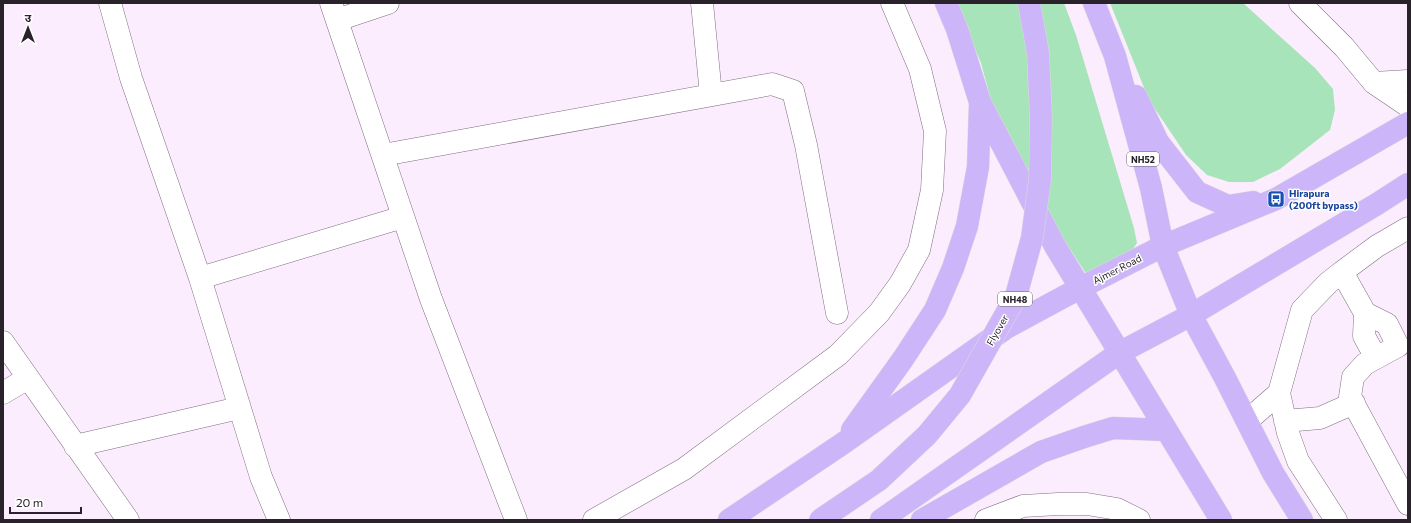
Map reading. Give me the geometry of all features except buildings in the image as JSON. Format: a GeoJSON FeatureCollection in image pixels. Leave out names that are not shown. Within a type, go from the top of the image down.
{"type":"FeatureCollection","features":[{"type":"Feature","properties":{"kind":"highway"},"geometry":{"type":"LineString","coordinates":[[946,3],[957,29],[980,102],[1055,246],[1165,430],[1221,520]]}},
{"type":"Feature","properties":{"kind":"highway","name":"Flyover"},"geometry":{"type":"LineString","coordinates":[[820,520],[879,480],[927,435],[960,395],[1016,296],[1032,238],[1040,179],[1041,118],[1038,53],[1029,3]]}},
{"type":"Feature","properties":{"kind":"highway","name":"NH52"},"geometry":{"type":"LineString","coordinates":[[1094,3],[1115,56],[1151,188],[1163,246],[1191,315],[1273,473],[1302,520]]}},
{"type":"Feature","properties":{"kind":"highway"},"geometry":{"type":"LineString","coordinates":[[1115,56],[1158,142],[1197,192],[1228,206],[1276,199]]}},
{"type":"Feature","properties":{"kind":"highway"},"geometry":{"type":"LineString","coordinates":[[842,444],[903,359],[931,316],[953,268],[967,226],[978,167],[980,102]]}},
{"type":"Feature","properties":{"kind":"highway","name":"Ajmer Road"},"geometry":{"type":"LineString","coordinates":[[729,520],[842,444],[1006,328],[1163,246],[1276,199],[1408,123]]}},
{"type":"Feature","properties":{"kind":"highway"},"geometry":{"type":"LineString","coordinates":[[881,520],[1119,353],[1191,315],[1408,184]]}},
{"type":"Feature","properties":{"kind":"highway"},"geometry":{"type":"LineString","coordinates":[[922,520],[1041,452],[1084,436],[1113,428],[1165,430]]}},
{"type":"Feature","properties":{"kind":"street"},"geometry":{"type":"LineString","coordinates":[[110,3],[131,78],[200,278],[261,477],[279,520]]}},
{"type":"Feature","properties":{"kind":"street"},"geometry":{"type":"LineString","coordinates":[[388,3],[334,11],[431,299],[516,520]]}},
{"type":"Feature","properties":{"kind":"street"},"geometry":{"type":"LineString","coordinates":[[702,3],[711,95]]}},
{"type":"Feature","properties":{"kind":"street"},"geometry":{"type":"LineString","coordinates":[[594,520],[684,469],[838,355],[880,313],[904,277],[919,250],[932,190],[935,131],[920,69],[892,3]]}},
{"type":"Feature","properties":{"kind":"street"},"geometry":{"type":"LineString","coordinates":[[1300,3],[1344,46],[1374,83],[1408,106]]}},
{"type":"Feature","properties":{"kind":"street"},"geometry":{"type":"LineString","coordinates":[[1374,83],[1408,81]]}},
{"type":"Feature","properties":{"kind":"street"},"geometry":{"type":"LineString","coordinates":[[383,155],[772,84],[793,91],[806,145],[837,313]]}},
{"type":"Feature","properties":{"kind":"street"},"geometry":{"type":"LineString","coordinates":[[200,278],[403,217]]}},
{"type":"Feature","properties":{"kind":"street"},"geometry":{"type":"LineString","coordinates":[[1336,520],[1298,461],[1288,433],[1279,393],[1302,310],[1328,283],[1342,272],[1377,246],[1408,228]]}},
{"type":"Feature","properties":{"kind":"street"},"geometry":{"type":"LineString","coordinates":[[1342,272],[1366,313],[1387,324],[1398,346],[1365,364],[1352,377],[1350,397],[1408,504]]}},
{"type":"Feature","properties":{"kind":"street"},"geometry":{"type":"LineString","coordinates":[[1366,313],[1364,336],[1376,358]]}},
{"type":"Feature","properties":{"kind":"street"},"geometry":{"type":"LineString","coordinates":[[3,342],[128,520]]}},
{"type":"Feature","properties":{"kind":"street"},"geometry":{"type":"LineString","coordinates":[[3,393],[28,378]]}},
{"type":"Feature","properties":{"kind":"street"},"geometry":{"type":"LineString","coordinates":[[1247,421],[1279,393]]}},
{"type":"Feature","properties":{"kind":"street"},"geometry":{"type":"LineString","coordinates":[[1285,420],[1320,418],[1354,403]]}},
{"type":"Feature","properties":{"kind":"street"},"geometry":{"type":"LineString","coordinates":[[75,446],[239,408]]}},
{"type":"Feature","properties":{"kind":"street"},"geometry":{"type":"LineString","coordinates":[[986,520],[1024,506],[1087,504],[1117,509],[1139,520]]}},
{"type":"Feature","properties":{"kind":"green space"},"geometry":{"type":"Polygon","coordinates":[[[955,3],[1064,3],[1076,35],[1134,228],[1137,243],[1133,249],[1093,272],[1085,272],[1003,145],[981,63],[955,3]]]}},
{"type":"Feature","properties":{"kind":"green space"},"geometry":{"type":"Polygon","coordinates":[[[1110,3],[1243,3],[1315,68],[1333,89],[1335,110],[1330,130],[1280,169],[1253,182],[1229,182],[1207,175],[1186,155],[1149,100],[1110,3]]]}},
{"type":"Feature","properties":{"kind":"place","name":"Hirapura (200ft bypass)"},"geometry":{"type":"Point","coordinates":[1276,199]}}]}
